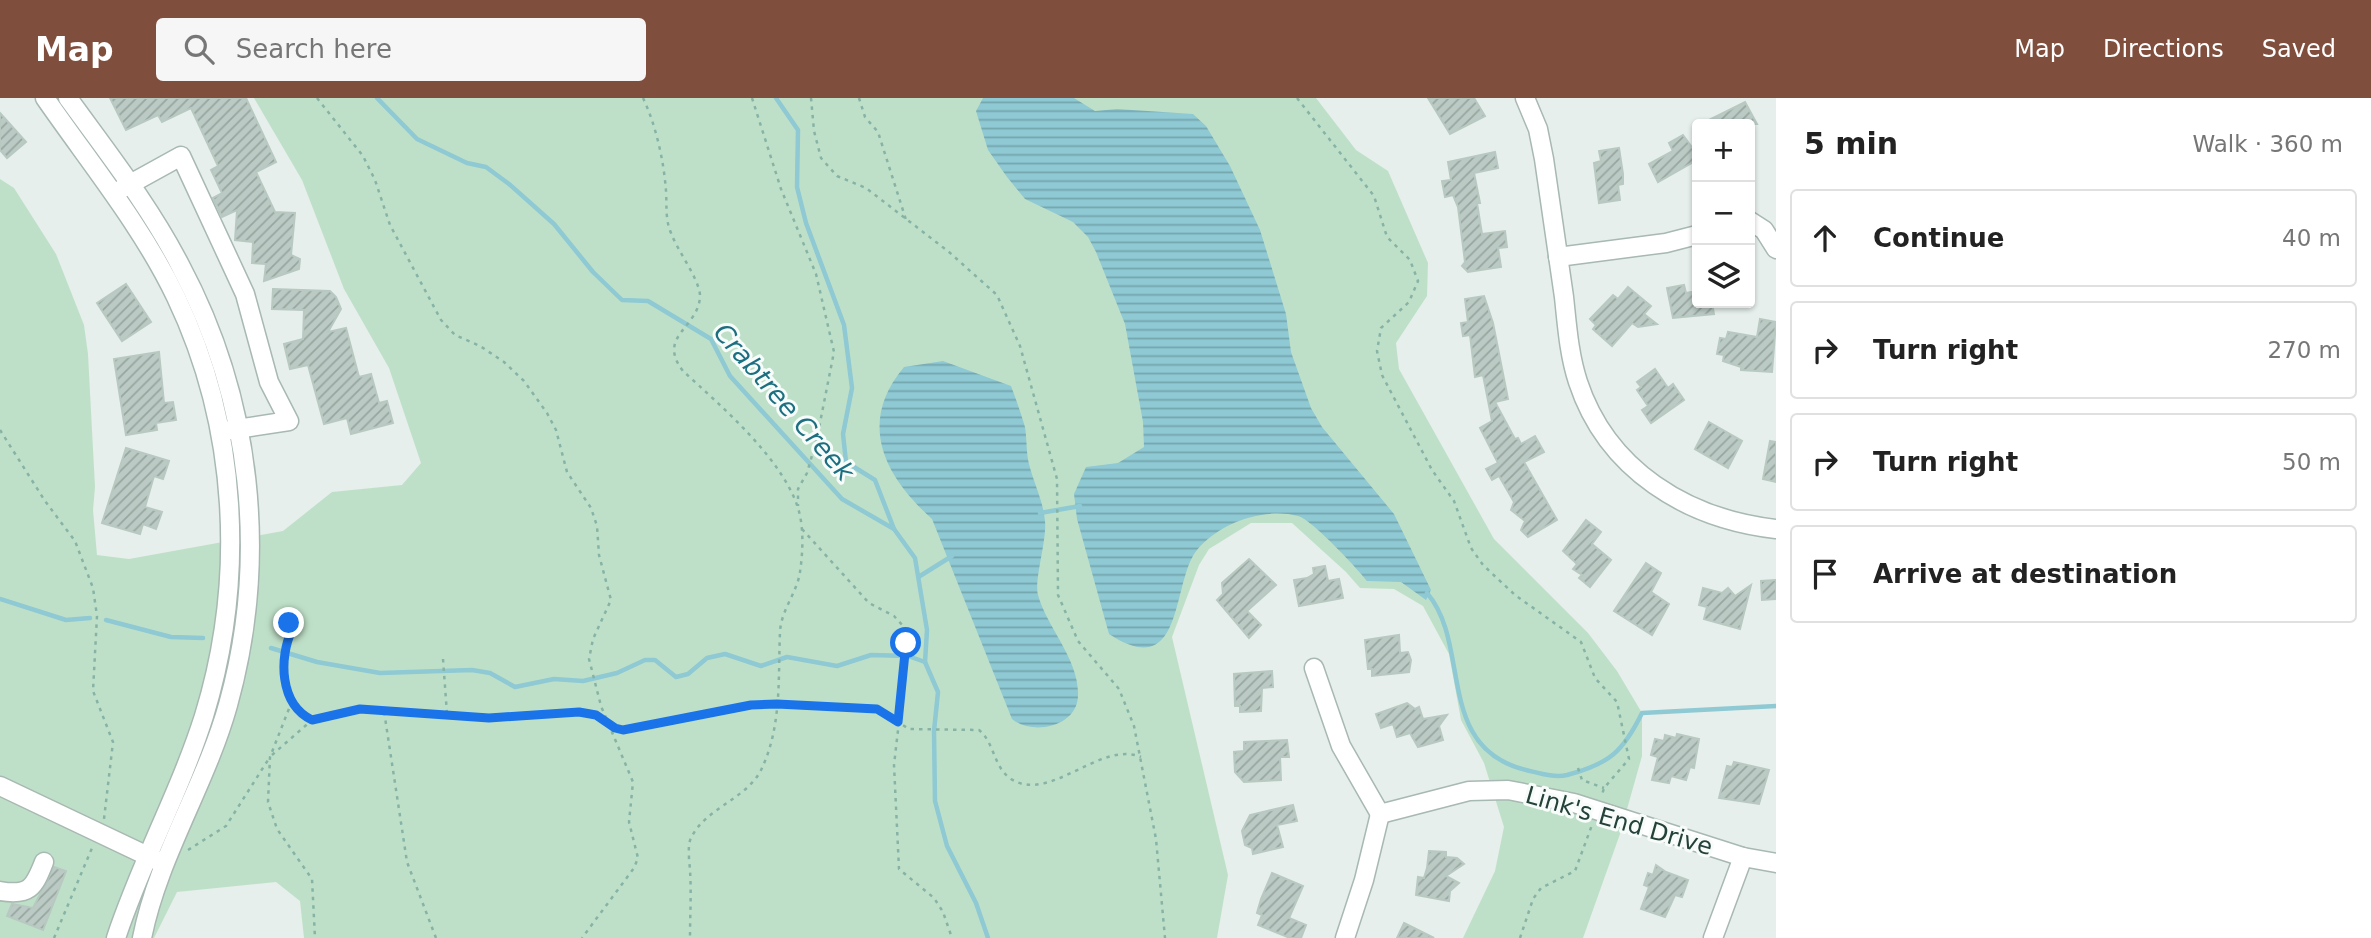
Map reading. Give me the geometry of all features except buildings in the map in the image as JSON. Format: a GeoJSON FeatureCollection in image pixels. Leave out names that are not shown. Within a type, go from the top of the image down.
{"type":"FeatureCollection","features":[{"type":"Feature","properties":{"kind":"street"},"geometry":{"type":"LineString","coordinates":[[45,98],[140,235],[176,298],[197,349],[220,432],[232,517],[225,620],[203,717],[116,938]]}},
{"type":"Feature","properties":{"kind":"street"},"geometry":{"type":"LineString","coordinates":[[68,98],[156,222],[190,285],[225,374],[241,429],[252,545],[244,636],[228,708],[166,865],[142,938]]}},
{"type":"Feature","properties":{"kind":"street"},"geometry":{"type":"LineString","coordinates":[[1525,98],[1538,129],[1575,372],[1584,398],[1609,442],[1651,484],[1684,505],[1734,523],[1776,529]]}},
{"type":"Feature","properties":{"kind":"street"},"geometry":{"type":"LineString","coordinates":[[113,195],[181,156],[227,251],[245,295],[270,382],[289,421],[220,432]]}},
{"type":"Feature","properties":{"kind":"street"},"geometry":{"type":"LineString","coordinates":[[1755,224],[1764,230],[1776,249]]}},
{"type":"Feature","properties":{"kind":"street"},"geometry":{"type":"LineString","coordinates":[[1558,257],[1639,247],[1692,236]]}},
{"type":"Feature","properties":{"kind":"street"},"geometry":{"type":"LineString","coordinates":[[1314,668],[1341,746],[1380,814],[1364,880],[1345,938]]}},
{"type":"Feature","properties":{"kind":"street"},"geometry":{"type":"LineString","coordinates":[[0,786],[166,865]]}},
{"type":"Feature","properties":{"kind":"street","name":"Link's End Drive"},"geometry":{"type":"LineString","coordinates":[[1380,814],[1469,791],[1508,790],[1538,794],[1597,810],[1742,857],[1776,863]]}},
{"type":"Feature","properties":{"kind":"street"},"geometry":{"type":"LineString","coordinates":[[1713,938],[1742,857]]}},
{"type":"Feature","properties":{"kind":"street"},"geometry":{"type":"LineString","coordinates":[[0,891],[18,894],[29,889],[44,862]]}},
{"type":"Feature","properties":{"kind":"path"},"geometry":{"type":"LineString","coordinates":[[317,98],[363,156],[390,225],[441,320],[455,335],[480,346],[504,362],[538,399],[556,430],[567,472],[591,508],[597,526],[599,555],[611,600],[593,639],[589,659],[607,723],[632,782],[629,822],[638,858],[582,938]]}},
{"type":"Feature","properties":{"kind":"path"},"geometry":{"type":"LineString","coordinates":[[643,98],[649,111],[664,178],[665,215],[671,234],[700,291],[696,310],[676,341],[673,352],[677,364],[774,464],[799,509]]}},
{"type":"Feature","properties":{"kind":"path"},"geometry":{"type":"LineString","coordinates":[[690,938],[693,899],[689,844],[711,815],[744,791],[762,770],[777,704],[780,676],[779,629],[800,574],[802,529],[798,489],[807,473],[817,438],[834,352],[816,274],[781,189],[752,98]]}},
{"type":"Feature","properties":{"kind":"path"},"geometry":{"type":"LineString","coordinates":[[811,98],[814,131],[821,158],[836,176],[866,188],[907,223],[949,253],[997,295],[1020,346],[1057,479],[1058,595],[1078,641],[1119,689],[1134,726],[1156,839],[1165,938]]}},
{"type":"Feature","properties":{"kind":"path"},"geometry":{"type":"LineString","coordinates":[[859,98],[865,117],[878,132],[907,223]]}},
{"type":"Feature","properties":{"kind":"path"},"geometry":{"type":"LineString","coordinates":[[1297,98],[1374,196],[1387,237],[1410,260],[1418,281],[1409,302],[1381,328],[1377,351],[1382,375],[1432,470],[1454,501],[1471,548],[1483,565],[1515,595],[1581,642],[1595,678],[1617,702],[1629,759],[1604,788],[1575,871],[1541,888],[1533,899],[1520,938]]}},
{"type":"Feature","properties":{"kind":"path"},"geometry":{"type":"LineString","coordinates":[[0,430],[45,502],[75,541],[93,587],[97,616],[92,684],[95,699],[107,721],[113,742],[106,779],[106,811],[54,938]]}},
{"type":"Feature","properties":{"kind":"path"},"geometry":{"type":"LineString","coordinates":[[802,529],[870,603],[899,620],[906,643],[894,765],[899,869],[934,898],[943,912],[953,938]]}},
{"type":"Feature","properties":{"kind":"path"},"geometry":{"type":"LineString","coordinates":[[287,640],[281,629],[282,623],[286,622],[292,630],[287,640],[284,667],[292,701],[312,720]]}},
{"type":"Feature","properties":{"kind":"path"},"geometry":{"type":"LineString","coordinates":[[443,659],[447,714]]}},
{"type":"Feature","properties":{"kind":"path"},"geometry":{"type":"LineString","coordinates":[[185,852],[226,826],[270,757],[292,701]]}},
{"type":"Feature","properties":{"kind":"path"},"geometry":{"type":"LineString","coordinates":[[315,938],[312,879],[277,829],[268,802],[270,757],[312,720],[360,709],[489,718],[579,712],[596,715],[623,730],[741,706],[777,704],[877,709],[909,729],[979,730],[986,736],[1004,774],[1016,782],[1030,785],[1047,783],[1111,756],[1132,754],[1141,757]]}},
{"type":"Feature","properties":{"kind":"path"},"geometry":{"type":"LineString","coordinates":[[384,711],[407,862],[436,938]]}},
{"type":"Feature","properties":{"kind":"path"},"geometry":{"type":"LineString","coordinates":[[1578,768],[1581,776],[1604,788]]}},
{"type":"Feature","properties":{"kind":"green space"},"geometry":{"type":"Polygon","coordinates":[[[254,98],[1316,98],[1356,150],[1388,171],[1428,263],[1427,296],[1396,343],[1399,369],[1494,539],[1588,633],[1617,671],[1642,713],[1642,756],[1620,834],[1583,938],[1463,938],[1495,871],[1504,827],[1484,763],[1461,720],[1449,654],[1423,606],[1394,589],[1360,588],[1292,523],[1251,523],[1209,549],[1199,565],[1172,637],[1228,875],[1217,938],[304,938],[300,901],[276,882],[177,892],[154,938],[0,938],[0,179],[14,188],[56,254],[84,325],[88,354],[97,555],[129,559],[283,531],[332,492],[402,485],[421,463],[389,368],[344,289],[302,180],[254,98]]]}},
{"type":"Feature","properties":{"kind":"water"},"geometry":{"type":"Polygon","coordinates":[[[983,98],[1074,98],[1095,111],[1117,109],[1193,114],[1206,126],[1230,166],[1260,230],[1286,314],[1291,352],[1311,408],[1322,427],[1394,514],[1431,590],[1426,600],[1401,582],[1367,581],[1334,545],[1304,519],[1271,514],[1243,519],[1230,525],[1206,540],[1197,550],[1189,565],[1172,623],[1163,638],[1151,646],[1134,646],[1109,634],[1077,519],[1074,494],[1086,467],[1118,463],[1144,447],[1143,422],[1125,324],[1088,237],[1073,222],[1025,199],[988,150],[976,111],[983,98]]]}},
{"type":"Feature","properties":{"kind":"water"},"geometry":{"type":"Polygon","coordinates":[[[943,361],[1011,386],[1026,432],[1027,455],[1045,521],[1038,595],[1068,656],[1077,682],[1076,706],[1070,715],[1052,725],[1031,727],[1012,719],[932,519],[901,485],[882,448],[882,408],[890,388],[904,367],[943,361]]]}},
{"type":"Feature","properties":{"kind":"waterway","name":"Crabtree Creek"},"geometry":{"type":"LineString","coordinates":[[377,98],[417,139],[467,163],[486,167],[509,184],[554,224],[593,272],[622,300],[648,301],[711,339],[730,376],[842,499],[894,529],[915,558],[927,630],[925,662],[938,692],[934,731],[935,801],[947,846],[976,903],[988,938]]}},
{"type":"Feature","properties":{"kind":"waterway"},"geometry":{"type":"LineString","coordinates":[[776,98],[798,130],[797,187],[806,223],[844,325],[852,388],[843,434],[846,462],[875,480],[894,529]]}},
{"type":"Feature","properties":{"kind":"waterway"},"geometry":{"type":"LineString","coordinates":[[1040,513],[1080,506]]}},
{"type":"Feature","properties":{"kind":"waterway"},"geometry":{"type":"LineString","coordinates":[[920,576],[952,556]]}},
{"type":"Feature","properties":{"kind":"waterway"},"geometry":{"type":"LineString","coordinates":[[1427,593],[1440,615],[1449,640],[1466,718],[1478,740],[1497,758],[1526,770],[1562,776],[1594,766],[1621,747],[1642,713],[1776,706]]}},
{"type":"Feature","properties":{"kind":"waterway"},"geometry":{"type":"LineString","coordinates":[[0,599],[66,620],[90,618]]}},
{"type":"Feature","properties":{"kind":"waterway"},"geometry":{"type":"LineString","coordinates":[[106,620],[171,637],[203,638]]}},
{"type":"Feature","properties":{"kind":"waterway"},"geometry":{"type":"LineString","coordinates":[[271,648],[317,662],[380,673],[472,670],[490,673],[515,687],[554,679],[583,681],[617,673],[645,660],[655,660],[676,677],[688,674],[707,658],[725,654],[761,666],[787,657],[837,666],[871,655],[908,656],[925,662]]}},
{"type":"Feature","properties":{"kind":"route"},"geometry":{"type":"LineString","coordinates":[[289,623],[292,632],[286,641],[286,686],[298,709],[312,720],[360,709],[489,718],[579,712],[596,715],[615,728],[623,730],[731,708],[793,704],[877,709],[888,713],[898,722],[906,643]]}}]}
